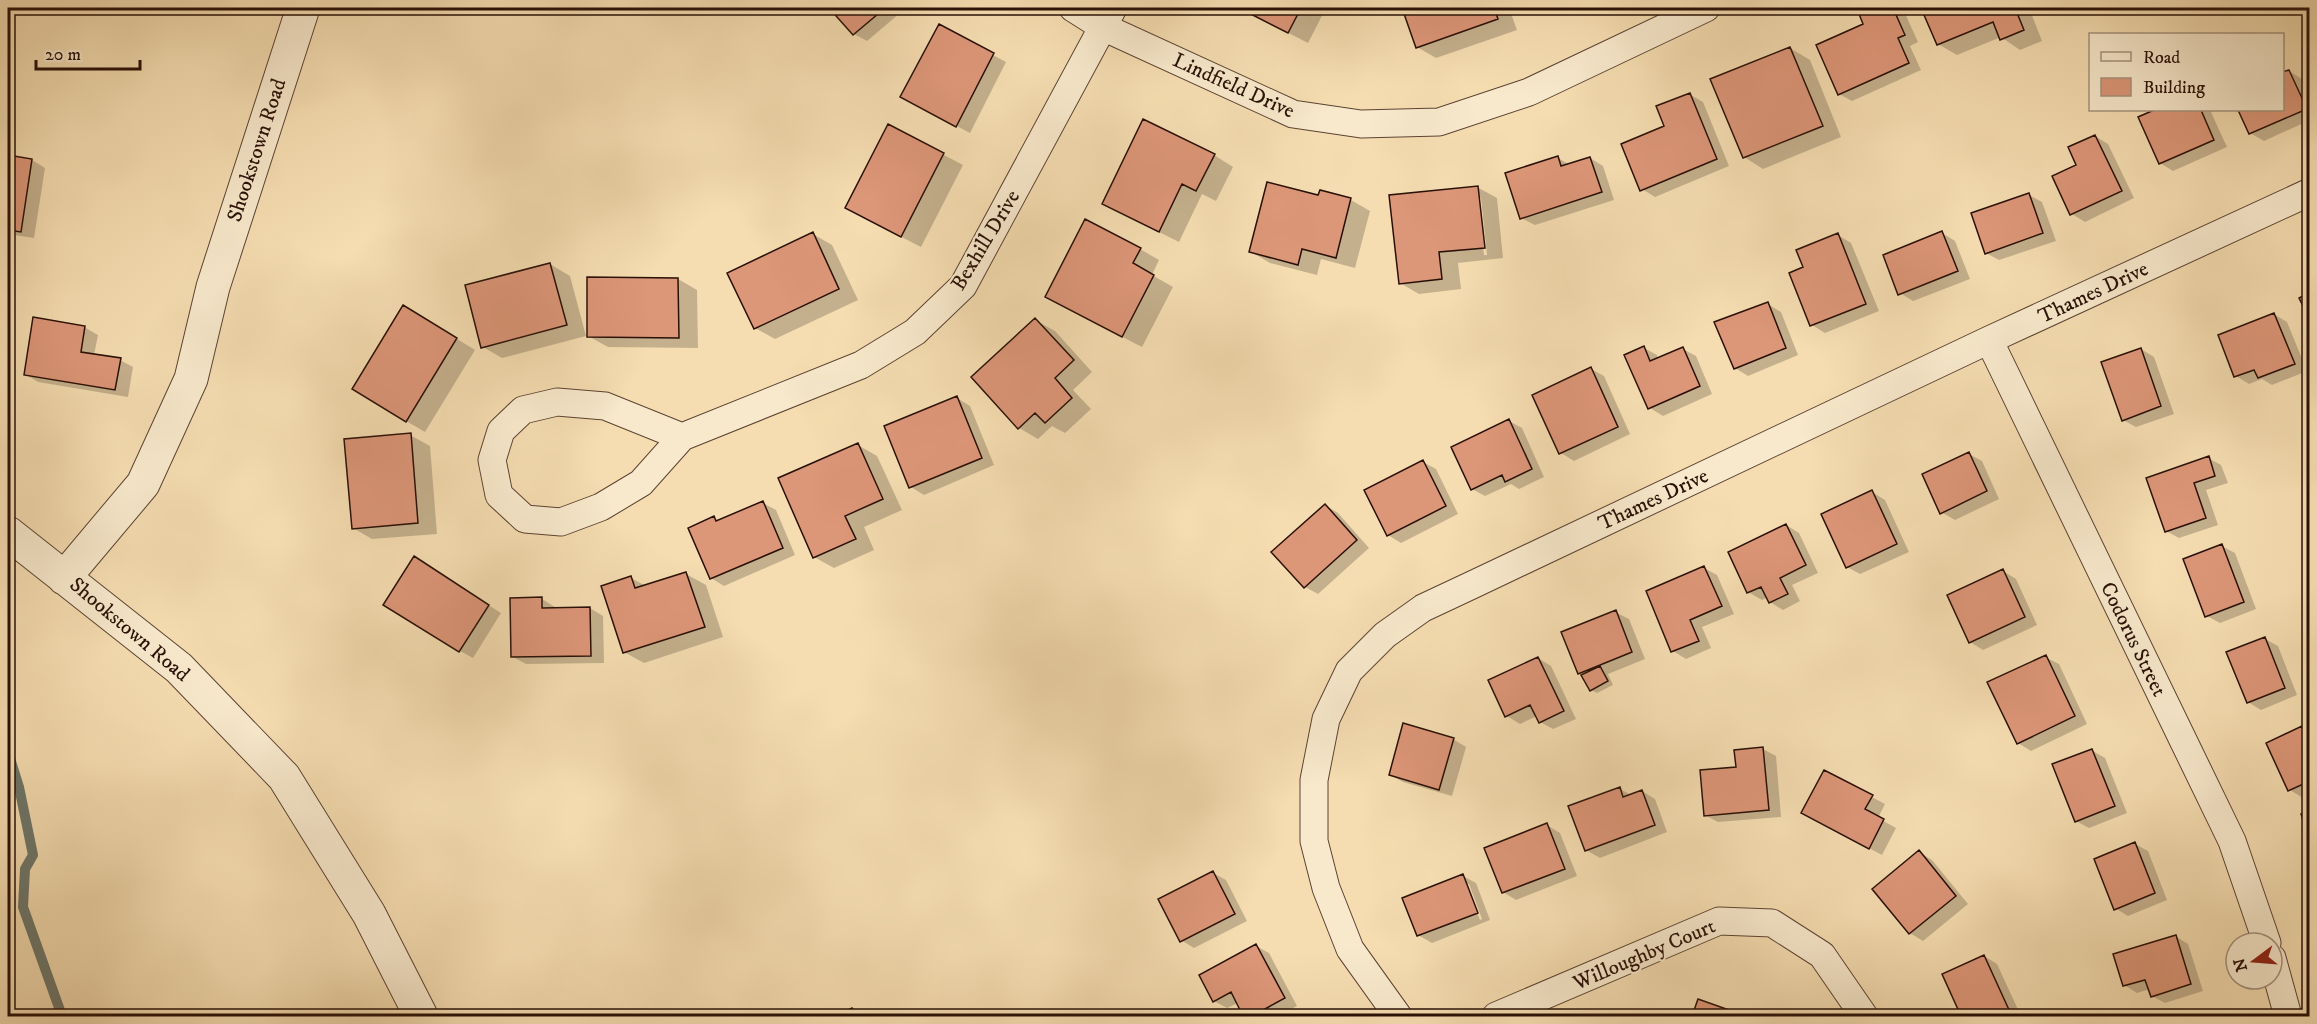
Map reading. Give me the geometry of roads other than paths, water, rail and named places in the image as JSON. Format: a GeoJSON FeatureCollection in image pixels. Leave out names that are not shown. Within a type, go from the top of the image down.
{"type":"FeatureCollection","features":[{"type":"Feature","properties":{"kind":"street","name":"Shookstown Road"},"geometry":{"type":"LineString","coordinates":[[303,8],[213,287],[191,379],[143,484],[64,578],[179,668],[284,777],[369,914],[421,1017]]}},
{"type":"Feature","properties":{"kind":"street","name":"Lindfield Drive"},"geometry":{"type":"LineString","coordinates":[[1073,8],[1108,17],[1293,114],[1360,124],[1439,122],[1529,92],[1706,8]]}},
{"type":"Feature","properties":{"kind":"street","name":"Bexhill Drive"},"geometry":{"type":"LineString","coordinates":[[682,437],[605,406],[557,402],[523,410],[501,431],[492,460],[499,495],[525,519],[561,522],[602,507],[641,483],[682,437],[861,365],[915,332],[963,286],[1108,17]]}},
{"type":"Feature","properties":{"kind":"street","name":"Thames Drive"},"geometry":{"type":"LineString","coordinates":[[1398,1017],[1350,949],[1326,888],[1314,841],[1314,780],[1326,719],[1349,671],[1385,635],[1423,609],[1989,340],[2310,192]]}},
{"type":"Feature","properties":{"kind":"street","name":"Codorus Street"},"geometry":{"type":"LineString","coordinates":[[1989,340],[2232,841],[2263,931]]}},
{"type":"Feature","properties":{"kind":"street"},"geometry":{"type":"LineString","coordinates":[[8,534],[64,578]]}},
{"type":"Feature","properties":{"kind":"street","name":"Willoughby Court"},"geometry":{"type":"LineString","coordinates":[[1496,1017],[1719,921],[1772,923],[1822,955],[1864,1017]]}},
{"type":"Feature","properties":{"kind":"street"},"geometry":{"type":"LineString","coordinates":[[2281,991],[2288,1017]]}},
{"type":"Feature","properties":{"kind":"waterway"},"geometry":{"type":"LineString","coordinates":[[8,752],[19,787],[33,855],[25,869],[23,907],[62,1016]]}}]}
